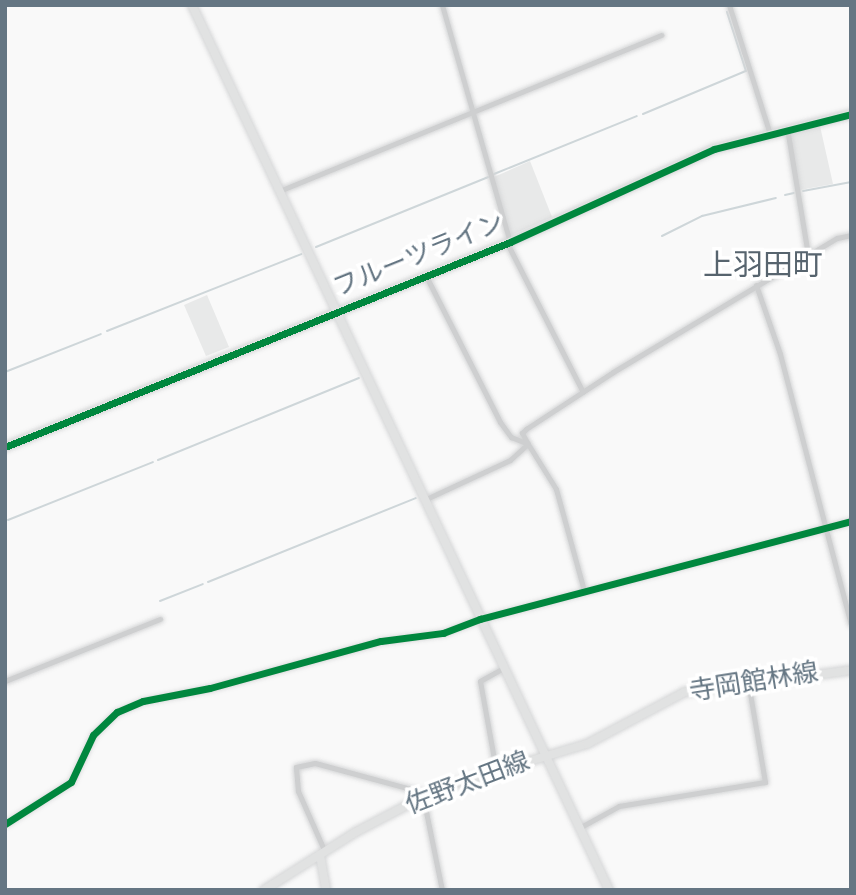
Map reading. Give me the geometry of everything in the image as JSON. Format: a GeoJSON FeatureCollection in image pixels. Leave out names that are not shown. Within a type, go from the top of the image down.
{"type":"FeatureCollection","features":[{"type":"Feature","properties":{"kind":"street"},"geometry":{"type":"LineString","coordinates":[[192,5],[545,755]]}},
{"type":"Feature","properties":{"kind":"street"},"geometry":{"type":"LineString","coordinates":[[442,5],[509,243],[583,392]]}},
{"type":"Feature","properties":{"kind":"street"},"geometry":{"type":"LineString","coordinates":[[729,5],[769,131]]}},
{"type":"Feature","properties":{"kind":"street"},"geometry":{"type":"LineString","coordinates":[[279,191],[661,35]]}},
{"type":"Feature","properties":{"kind":"street","name":"フルーツライン"},"geometry":{"type":"LineString","coordinates":[[5,447],[509,243],[700,155],[769,131],[851,114]]}},
{"type":"Feature","properties":{"kind":"street"},"geometry":{"type":"LineString","coordinates":[[787,127],[808,255]]}},
{"type":"Feature","properties":{"kind":"street"},"geometry":{"type":"LineString","coordinates":[[584,591],[556,489],[522,433],[756,285],[808,255],[851,235]]}},
{"type":"Feature","properties":{"kind":"street"},"geometry":{"type":"LineString","coordinates":[[426,276],[500,422],[510,437],[528,444]]}},
{"type":"Feature","properties":{"kind":"street"},"geometry":{"type":"LineString","coordinates":[[756,285],[780,354],[851,624]]}},
{"type":"Feature","properties":{"kind":"street"},"geometry":{"type":"LineString","coordinates":[[424,500],[510,460],[528,444]]}},
{"type":"Feature","properties":{"kind":"street"},"geometry":{"type":"LineString","coordinates":[[5,824],[71,782],[93,735],[117,712],[144,701],[210,688],[381,641],[443,633],[480,619],[851,521]]}},
{"type":"Feature","properties":{"kind":"street"},"geometry":{"type":"LineString","coordinates":[[5,681],[160,619]]}},
{"type":"Feature","properties":{"kind":"street"},"geometry":{"type":"LineString","coordinates":[[496,770],[480,681],[503,668]]}},
{"type":"Feature","properties":{"kind":"street","name":"寺岡館林線"},"geometry":{"type":"LineString","coordinates":[[545,755],[594,741],[685,692],[748,681],[851,670]]}},
{"type":"Feature","properties":{"kind":"street"},"geometry":{"type":"LineString","coordinates":[[579,828],[618,806],[765,782],[748,681]]}},
{"type":"Feature","properties":{"kind":"street","name":"佐野太田線"},"geometry":{"type":"LineString","coordinates":[[264,890],[425,796],[545,755],[609,890]]}},
{"type":"Feature","properties":{"kind":"street"},"geometry":{"type":"LineString","coordinates":[[326,890],[323,854],[300,800],[296,767],[314,763],[411,786],[425,796],[442,890]]}},
{"type":"Feature","properties":{"kind":"shaded area"},"geometry":{"type":"Polygon","coordinates":[[[820,126],[833,184],[800,190],[789,133],[820,126]]]}},
{"type":"Feature","properties":{"kind":"shaded area"},"geometry":{"type":"Polygon","coordinates":[[[530,161],[552,217],[511,235],[494,177],[530,161]]]}},
{"type":"Feature","properties":{"kind":"shaded area"},"geometry":{"type":"Polygon","coordinates":[[[207,295],[229,347],[206,356],[184,305],[207,295]]]}},
{"type":"Feature","properties":{"kind":"waterway"},"geometry":{"type":"LineString","coordinates":[[643,114],[746,71],[727,12]]}},
{"type":"Feature","properties":{"kind":"waterway"},"geometry":{"type":"LineString","coordinates":[[494,174],[637,116]]}},
{"type":"Feature","properties":{"kind":"waterway"},"geometry":{"type":"LineString","coordinates":[[316,247],[488,177]]}},
{"type":"Feature","properties":{"kind":"waterway"},"geometry":{"type":"LineString","coordinates":[[803,191],[851,182]]}},
{"type":"Feature","properties":{"kind":"waterway"},"geometry":{"type":"LineString","coordinates":[[785,195],[794,193]]}},
{"type":"Feature","properties":{"kind":"waterway"},"geometry":{"type":"LineString","coordinates":[[662,236],[702,216],[776,198]]}},
{"type":"Feature","properties":{"kind":"waterway"},"geometry":{"type":"LineString","coordinates":[[107,331],[301,254]]}},
{"type":"Feature","properties":{"kind":"waterway"},"geometry":{"type":"LineString","coordinates":[[5,372],[101,334]]}},
{"type":"Feature","properties":{"kind":"waterway"},"geometry":{"type":"LineString","coordinates":[[158,460],[359,378]]}},
{"type":"Feature","properties":{"kind":"waterway"},"geometry":{"type":"LineString","coordinates":[[8,520],[153,462]]}},
{"type":"Feature","properties":{"kind":"waterway"},"geometry":{"type":"LineString","coordinates":[[208,582],[416,498]]}},
{"type":"Feature","properties":{"kind":"waterway"},"geometry":{"type":"LineString","coordinates":[[160,601],[203,584]]}},
{"type":"Feature","properties":{"kind":"cycle path"},"geometry":{"type":"LineString","coordinates":[[5,447],[510,242],[714,149],[851,114]]}},
{"type":"Feature","properties":{"kind":"cycle path"},"geometry":{"type":"LineString","coordinates":[[5,824],[71,782],[93,735],[117,712],[143,701],[210,688],[381,641],[443,633],[480,619],[851,521]]}},
{"type":"Feature","properties":{"kind":"district","name":"上羽田町"},"geometry":{"type":"Point","coordinates":[763,266]}}]}
